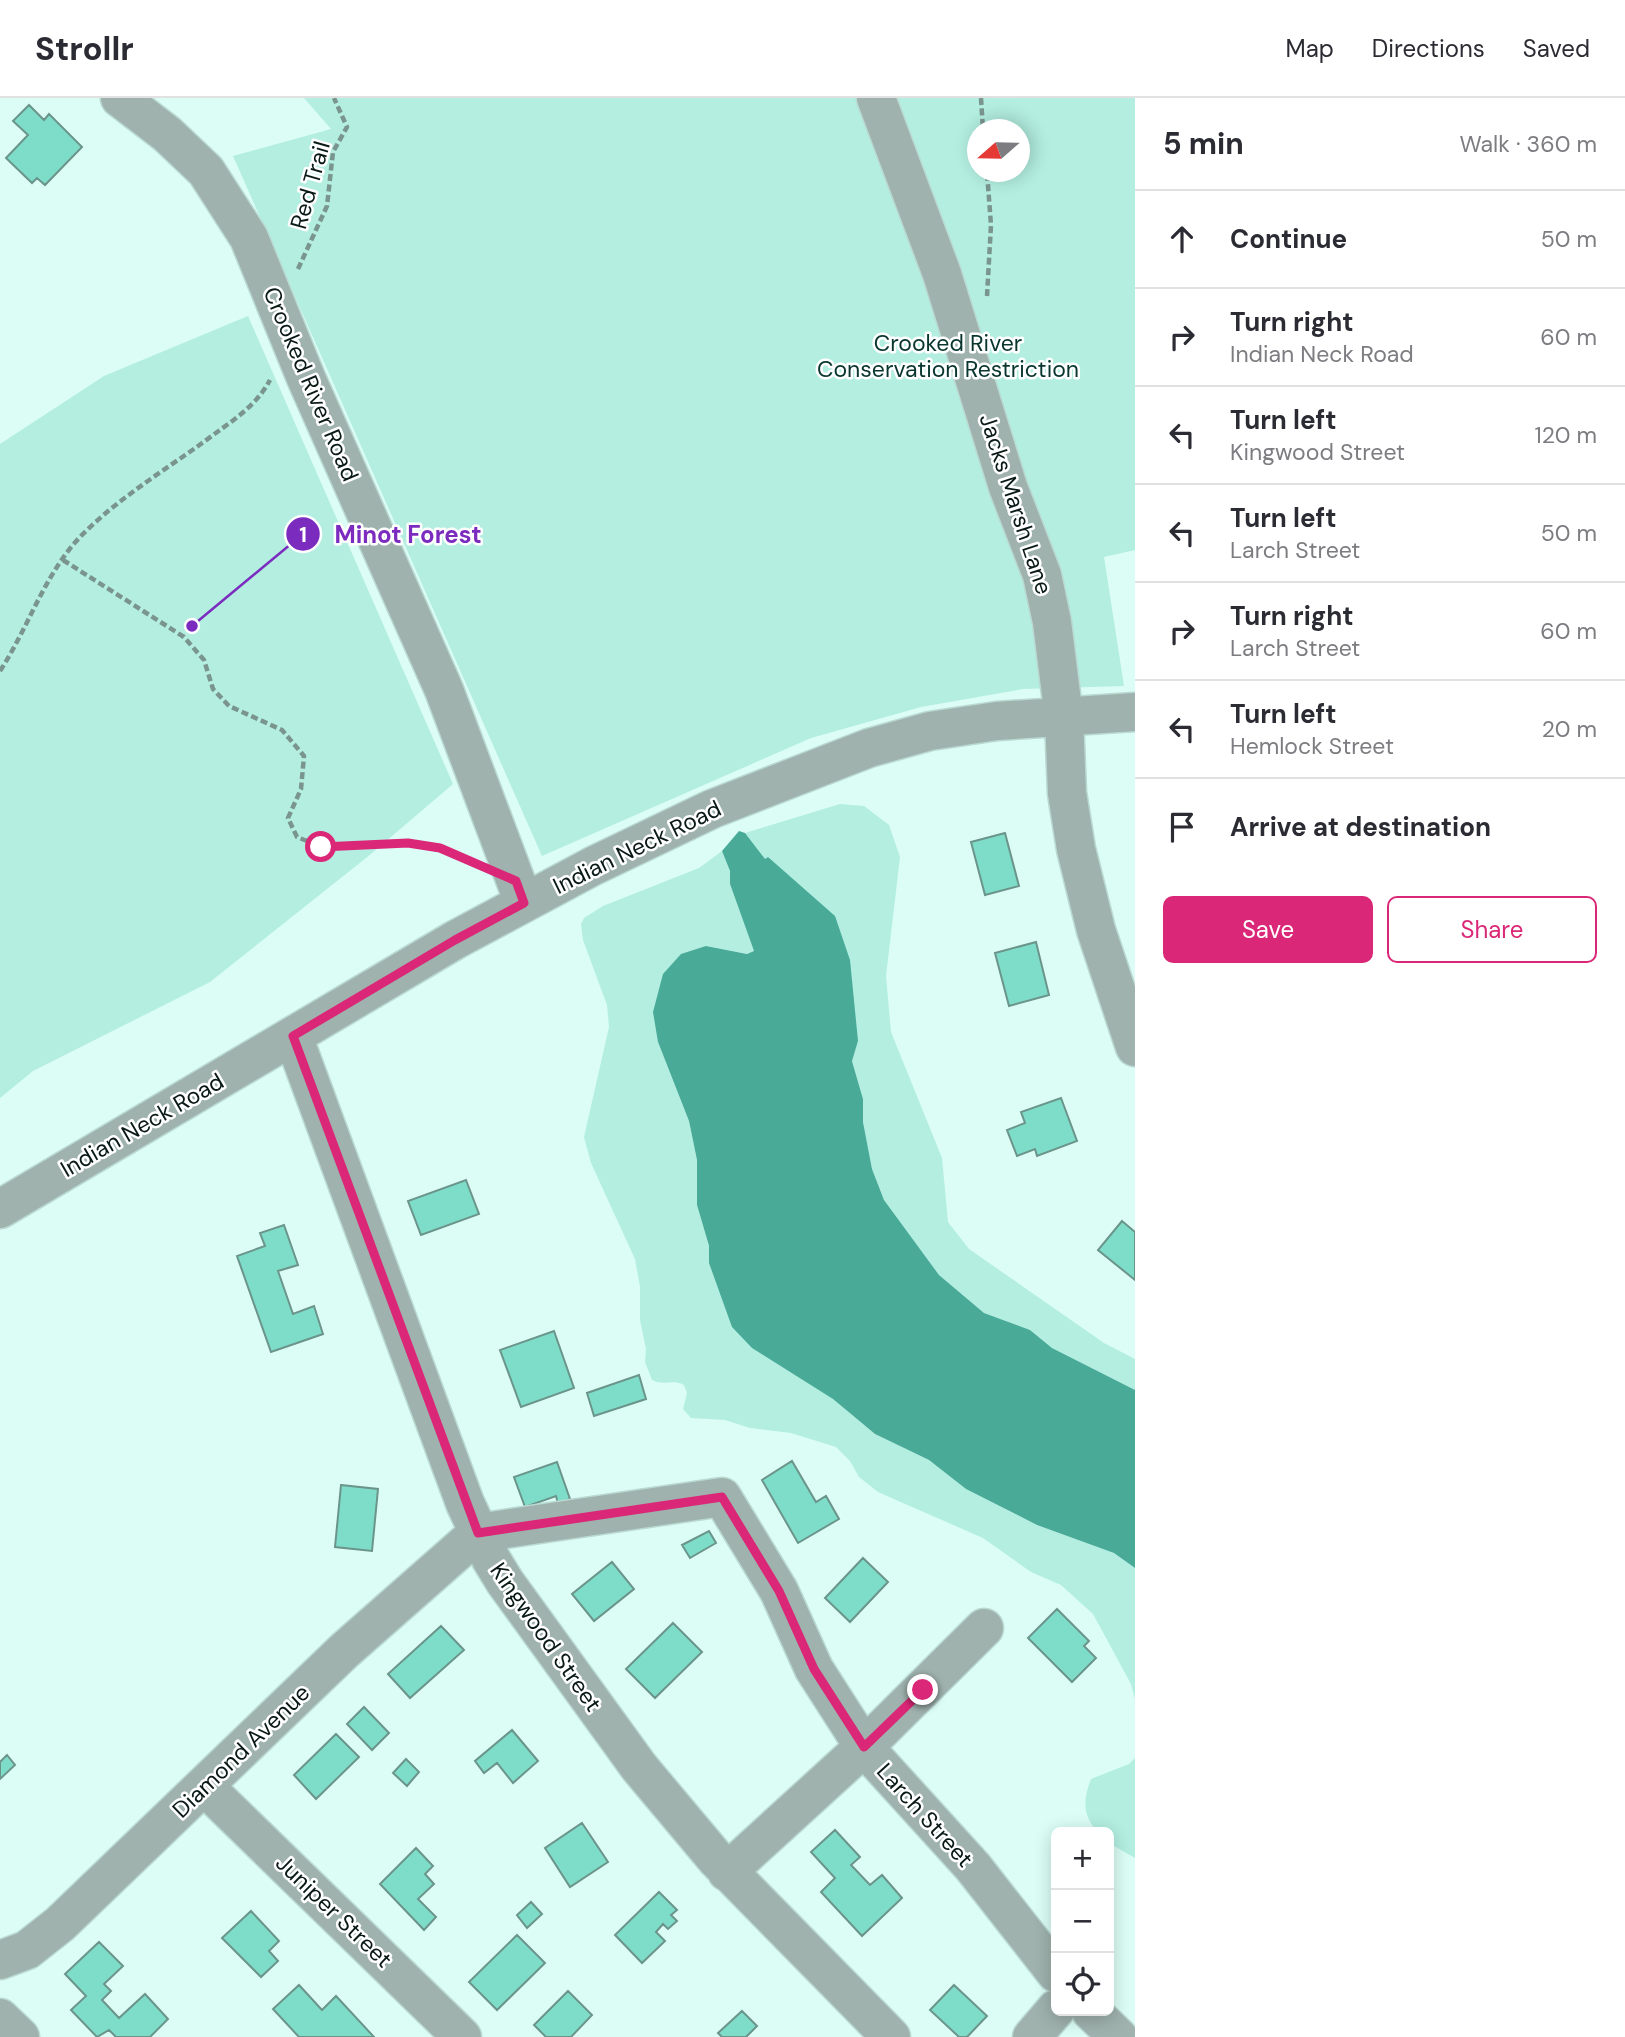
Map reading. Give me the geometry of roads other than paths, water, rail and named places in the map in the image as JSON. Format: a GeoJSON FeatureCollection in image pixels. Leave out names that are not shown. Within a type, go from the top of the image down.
{"type":"FeatureCollection","features":[{"type":"Feature","properties":{"kind":"street","name":"Crooked River Road"},"geometry":{"type":"LineString","coordinates":[[120,98],[181,146],[217,186],[248,238],[444,690],[520,892]]}},
{"type":"Feature","properties":{"kind":"street","name":"Jacks Marsh Lane"},"geometry":{"type":"LineString","coordinates":[[876,98],[943,274],[1008,487],[1042,575],[1052,622],[1065,718],[1068,793],[1082,877],[1116,994],[1135,1047]]}},
{"type":"Feature","properties":{"kind":"street","name":"Indian Neck Road"},"geometry":{"type":"LineString","coordinates":[[0,1209],[455,940],[520,892],[869,748],[963,725],[1135,712]]}},
{"type":"Feature","properties":{"kind":"street","name":"Kingwood Street"},"geometry":{"type":"LineString","coordinates":[[293,1036],[478,1533],[505,1582],[615,1735],[727,1872],[891,2037]]}},
{"type":"Feature","properties":{"kind":"street","name":"Larch Street"},"geometry":{"type":"LineString","coordinates":[[478,1533],[722,1497],[779,1591],[814,1669],[864,1747],[973,1867],[1051,1967]]}},
{"type":"Feature","properties":{"kind":"street","name":"Diamond Avenue"},"geometry":{"type":"LineString","coordinates":[[0,1960],[39,1942],[205,1787],[344,1651],[478,1533]]}},
{"type":"Feature","properties":{"kind":"street"},"geometry":{"type":"LineString","coordinates":[[727,1872],[864,1747],[984,1628]]}},
{"type":"Feature","properties":{"kind":"street","name":"Juniper Street"},"geometry":{"type":"LineString","coordinates":[[205,1787],[462,2037]]}},
{"type":"Feature","properties":{"kind":"street"},"geometry":{"type":"LineString","coordinates":[[1032,2037],[1051,2015]]}},
{"type":"Feature","properties":{"kind":"street"},"geometry":{"type":"LineString","coordinates":[[1096,2016],[1118,2037]]}},
{"type":"Feature","properties":{"kind":"street"},"geometry":{"type":"LineString","coordinates":[[0,2018],[20,2037]]}},
{"type":"Feature","properties":{"kind":"place","name":"Minot Forest"},"geometry":{"type":"Point","coordinates":[192,626]}},
{"type":"Feature","properties":{"kind":"park label","name":"Crooked River Conservation Restriction"},"geometry":{"type":"Point","coordinates":[948,356]}}]}
